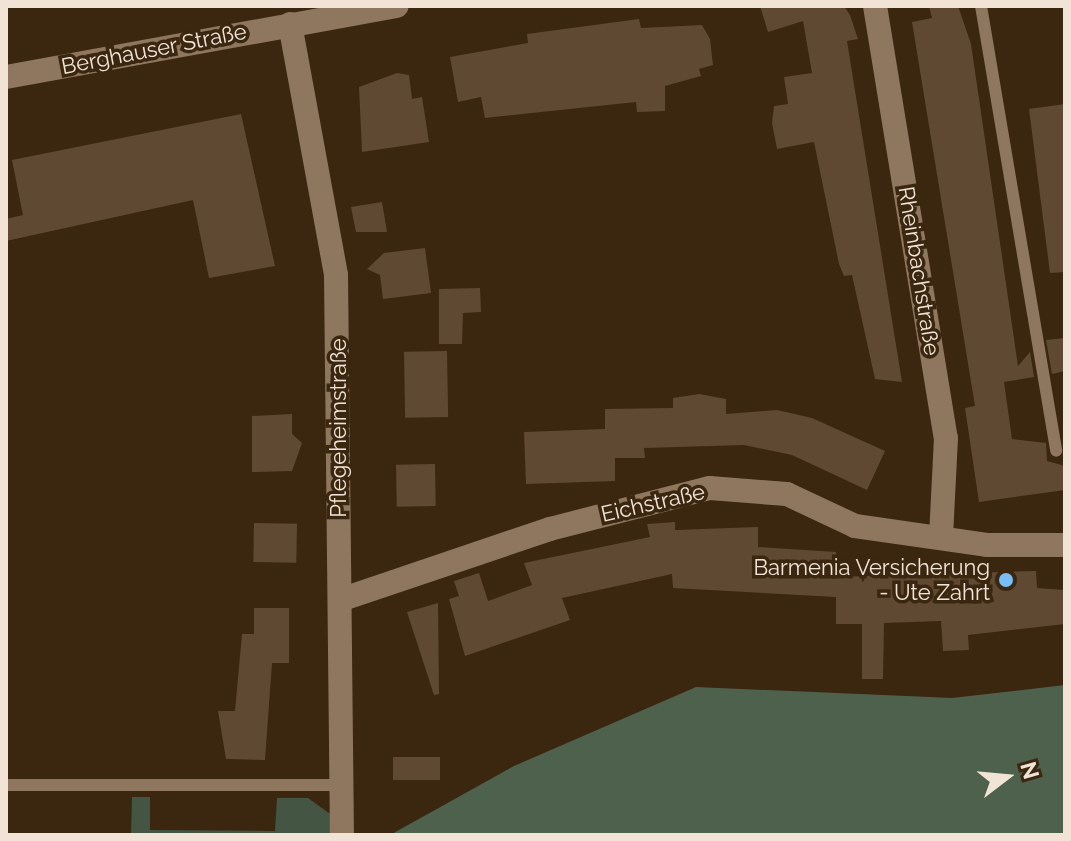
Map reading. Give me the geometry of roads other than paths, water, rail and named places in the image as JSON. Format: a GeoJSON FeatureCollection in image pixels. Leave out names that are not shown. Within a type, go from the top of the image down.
{"type":"FeatureCollection","features":[{"type":"Feature","properties":{"kind":"street","name":"Berghauser Straße"},"geometry":{"type":"LineString","coordinates":[[6,77],[397,6]]}},
{"type":"Feature","properties":{"kind":"street","name":"Rheinbachstraße"},"geometry":{"type":"LineString","coordinates":[[875,6],[946,438],[941,537]]}},
{"type":"Feature","properties":{"kind":"street","name":"Pflegeheimstraße"},"geometry":{"type":"LineString","coordinates":[[290,24],[336,275],[342,835]]}},
{"type":"Feature","properties":{"kind":"street","name":"Eichstraße"},"geometry":{"type":"LineString","coordinates":[[340,600],[550,529],[710,488],[787,494],[855,526],[941,537],[1065,545]]}},
{"type":"Feature","properties":{"kind":"lane"},"geometry":{"type":"LineString","coordinates":[[981,6],[1056,451]]}},
{"type":"Feature","properties":{"kind":"lane"},"geometry":{"type":"LineString","coordinates":[[6,785],[341,785]]}},
{"type":"Feature","properties":{"kind":"place","name":"Barmenia Versicherung - Ute Zahrt"},"geometry":{"type":"Point","coordinates":[1006,580]}}]}
